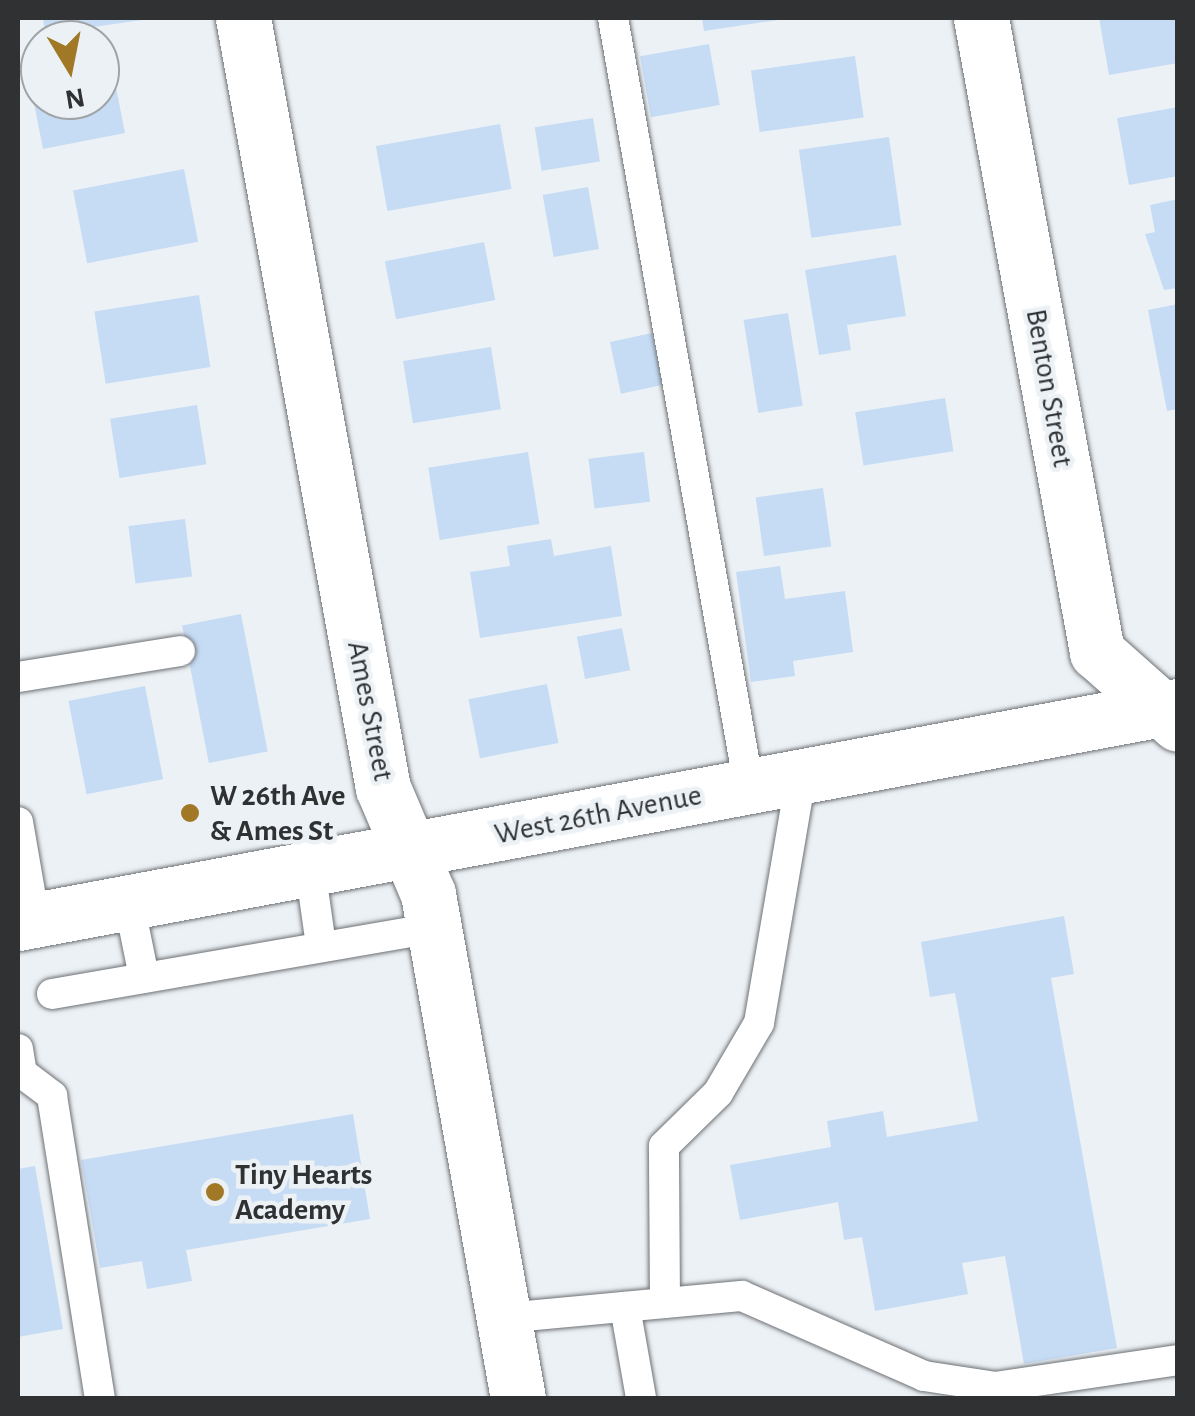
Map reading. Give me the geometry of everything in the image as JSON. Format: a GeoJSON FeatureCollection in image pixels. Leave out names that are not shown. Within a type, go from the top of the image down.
{"type":"FeatureCollection","features":[{"type":"Feature","properties":{"kind":"street","name":"Ames Street"},"geometry":{"type":"LineString","coordinates":[[242,18],[383,788],[405,851],[428,894],[518,1398]]}},
{"type":"Feature","properties":{"kind":"street","name":"Benton Street"},"geometry":{"type":"LineString","coordinates":[[981,18],[1097,652],[1171,713]]}},
{"type":"Feature","properties":{"kind":"street","name":"West 26th Avenue"},"geometry":{"type":"LineString","coordinates":[[26,922],[775,782],[1171,713]]}},
{"type":"Feature","properties":{"kind":"lane"},"geometry":{"type":"LineString","coordinates":[[612,18],[775,782],[758,1023],[718,1093],[664,1146],[665,1303]]}},
{"type":"Feature","properties":{"kind":"lane"},"geometry":{"type":"LineString","coordinates":[[18,677],[180,651]]}},
{"type":"Feature","properties":{"kind":"lane"},"geometry":{"type":"LineString","coordinates":[[18,822],[26,922]]}},
{"type":"Feature","properties":{"kind":"lane"},"geometry":{"type":"LineString","coordinates":[[310,868],[322,945]]}},
{"type":"Feature","properties":{"kind":"lane"},"geometry":{"type":"LineString","coordinates":[[129,903],[144,976]]}},
{"type":"Feature","properties":{"kind":"lane"},"geometry":{"type":"LineString","coordinates":[[52,994],[434,928]]}},
{"type":"Feature","properties":{"kind":"lane"},"geometry":{"type":"LineString","coordinates":[[19,1065],[52,1096],[100,1398]]}},
{"type":"Feature","properties":{"kind":"lane"},"geometry":{"type":"LineString","coordinates":[[504,1318],[742,1296],[924,1376],[996,1387],[1178,1360]]}},
{"type":"Feature","properties":{"kind":"lane"},"geometry":{"type":"LineString","coordinates":[[625,1307],[641,1398]]}},
{"type":"Feature","properties":{"kind":"building"},"geometry":{"type":"Polygon","coordinates":[[[142,18],[120,23],[120,20],[43,20],[142,18]]]}},
{"type":"Feature","properties":{"kind":"building"},"geometry":{"type":"Polygon","coordinates":[[[702,18],[778,18],[778,20],[704,31],[702,18]]]}},
{"type":"Feature","properties":{"kind":"building"},"geometry":{"type":"Polygon","coordinates":[[[1099,18],[1178,18],[1178,63],[1109,75],[1099,18]]]}},
{"type":"Feature","properties":{"kind":"building"},"geometry":{"type":"Polygon","coordinates":[[[709,44],[720,105],[651,117],[640,56],[709,44]]]}},
{"type":"Feature","properties":{"kind":"building"},"geometry":{"type":"Polygon","coordinates":[[[855,56],[864,117],[760,132],[751,71],[855,56]]]}},
{"type":"Feature","properties":{"kind":"building"},"geometry":{"type":"Polygon","coordinates":[[[1178,107],[1178,176],[1129,185],[1117,118],[1178,107]]]}},
{"type":"Feature","properties":{"kind":"building"},"geometry":{"type":"Polygon","coordinates":[[[120,108],[125,133],[43,149],[37,120],[120,120],[120,108]]]}},
{"type":"Feature","properties":{"kind":"building"},"geometry":{"type":"Polygon","coordinates":[[[593,118],[600,161],[542,171],[535,127],[593,118]]]}},
{"type":"Feature","properties":{"kind":"building"},"geometry":{"type":"Polygon","coordinates":[[[500,124],[511,189],[387,211],[376,146],[500,124]]]}},
{"type":"Feature","properties":{"kind":"building"},"geometry":{"type":"Polygon","coordinates":[[[889,137],[901,225],[811,238],[799,150],[889,137]]]}},
{"type":"Feature","properties":{"kind":"building"},"geometry":{"type":"Polygon","coordinates":[[[184,169],[198,242],[87,263],[73,191],[184,169]]]}},
{"type":"Feature","properties":{"kind":"building"},"geometry":{"type":"Polygon","coordinates":[[[588,187],[599,249],[554,257],[543,195],[588,187]]]}},
{"type":"Feature","properties":{"kind":"building"},"geometry":{"type":"Polygon","coordinates":[[[1178,199],[1178,288],[1164,290],[1145,234],[1155,232],[1150,205],[1178,199]]]}},
{"type":"Feature","properties":{"kind":"building"},"geometry":{"type":"Polygon","coordinates":[[[484,242],[495,300],[396,319],[385,261],[484,242]]]}},
{"type":"Feature","properties":{"kind":"building"},"geometry":{"type":"Polygon","coordinates":[[[896,255],[906,316],[847,325],[851,350],[819,355],[805,270],[896,255]]]}},
{"type":"Feature","properties":{"kind":"building"},"geometry":{"type":"Polygon","coordinates":[[[199,295],[210,367],[106,384],[94,312],[199,295]]]}},
{"type":"Feature","properties":{"kind":"building"},"geometry":{"type":"Polygon","coordinates":[[[1178,304],[1178,409],[1167,411],[1148,310],[1178,304]]]}},
{"type":"Feature","properties":{"kind":"building"},"geometry":{"type":"Polygon","coordinates":[[[788,313],[803,406],[758,413],[744,320],[788,313]]]}},
{"type":"Feature","properties":{"kind":"building"},"geometry":{"type":"Polygon","coordinates":[[[652,333],[663,385],[621,394],[610,342],[652,333]]]}},
{"type":"Feature","properties":{"kind":"building"},"geometry":{"type":"Polygon","coordinates":[[[491,347],[501,409],[413,423],[403,361],[491,347]]]}},
{"type":"Feature","properties":{"kind":"building"},"geometry":{"type":"Polygon","coordinates":[[[945,398],[953,451],[864,466],[855,412],[945,398]]]}},
{"type":"Feature","properties":{"kind":"building"},"geometry":{"type":"Polygon","coordinates":[[[197,405],[206,464],[119,478],[110,419],[197,405]]]}},
{"type":"Feature","properties":{"kind":"building"},"geometry":{"type":"Polygon","coordinates":[[[528,452],[539,524],[440,540],[428,468],[528,452]]]}},
{"type":"Feature","properties":{"kind":"building"},"geometry":{"type":"Polygon","coordinates":[[[644,452],[650,502],[595,508],[588,459],[644,452]]]}},
{"type":"Feature","properties":{"kind":"building"},"geometry":{"type":"Polygon","coordinates":[[[823,488],[831,546],[764,556],[756,497],[823,488]]]}},
{"type":"Feature","properties":{"kind":"building"},"geometry":{"type":"Polygon","coordinates":[[[185,519],[192,577],[135,584],[128,526],[185,519]]]}},
{"type":"Feature","properties":{"kind":"building"},"geometry":{"type":"Polygon","coordinates":[[[551,539],[554,556],[611,546],[622,616],[480,638],[470,572],[510,566],[507,546],[551,539]]]}},
{"type":"Feature","properties":{"kind":"building"},"geometry":{"type":"Polygon","coordinates":[[[780,566],[785,599],[845,591],[853,652],[793,661],[795,676],[751,682],[736,572],[780,566]]]}},
{"type":"Feature","properties":{"kind":"building"},"geometry":{"type":"Polygon","coordinates":[[[241,614],[268,751],[209,763],[182,625],[241,614]]]}},
{"type":"Feature","properties":{"kind":"building"},"geometry":{"type":"Polygon","coordinates":[[[622,628],[630,670],[585,679],[577,637],[622,628]]]}},
{"type":"Feature","properties":{"kind":"building"},"geometry":{"type":"Polygon","coordinates":[[[547,684],[558,743],[480,758],[468,699],[547,684]]]}},
{"type":"Feature","properties":{"kind":"building"},"geometry":{"type":"Polygon","coordinates":[[[145,686],[163,779],[87,794],[68,701],[145,686]]]}},
{"type":"Feature","properties":{"kind":"building"},"geometry":{"type":"Polygon","coordinates":[[[1064,916],[1074,974],[1051,978],[1117,1348],[1024,1364],[1005,1256],[962,1263],[968,1294],[875,1311],[862,1237],[844,1240],[838,1202],[740,1220],[730,1165],[831,1147],[827,1121],[883,1111],[887,1137],[978,1121],[955,993],[930,997],[921,942],[1064,916]]]}},
{"type":"Feature","properties":{"kind":"building"},"geometry":{"type":"Polygon","coordinates":[[[353,1114],[370,1219],[186,1250],[192,1281],[147,1289],[142,1261],[100,1268],[81,1160],[353,1114]]]}},
{"type":"Feature","properties":{"kind":"building"},"geometry":{"type":"Polygon","coordinates":[[[35,1166],[63,1329],[18,1337],[18,1169],[35,1166]]]}},
{"type":"Feature","properties":{"kind":"place","name":"W 26th Ave & Ames St"},"geometry":{"type":"Point","coordinates":[190,813]}},
{"type":"Feature","properties":{"kind":"place","name":"Tiny Hearts Academy"},"geometry":{"type":"Point","coordinates":[215,1192]}}]}
